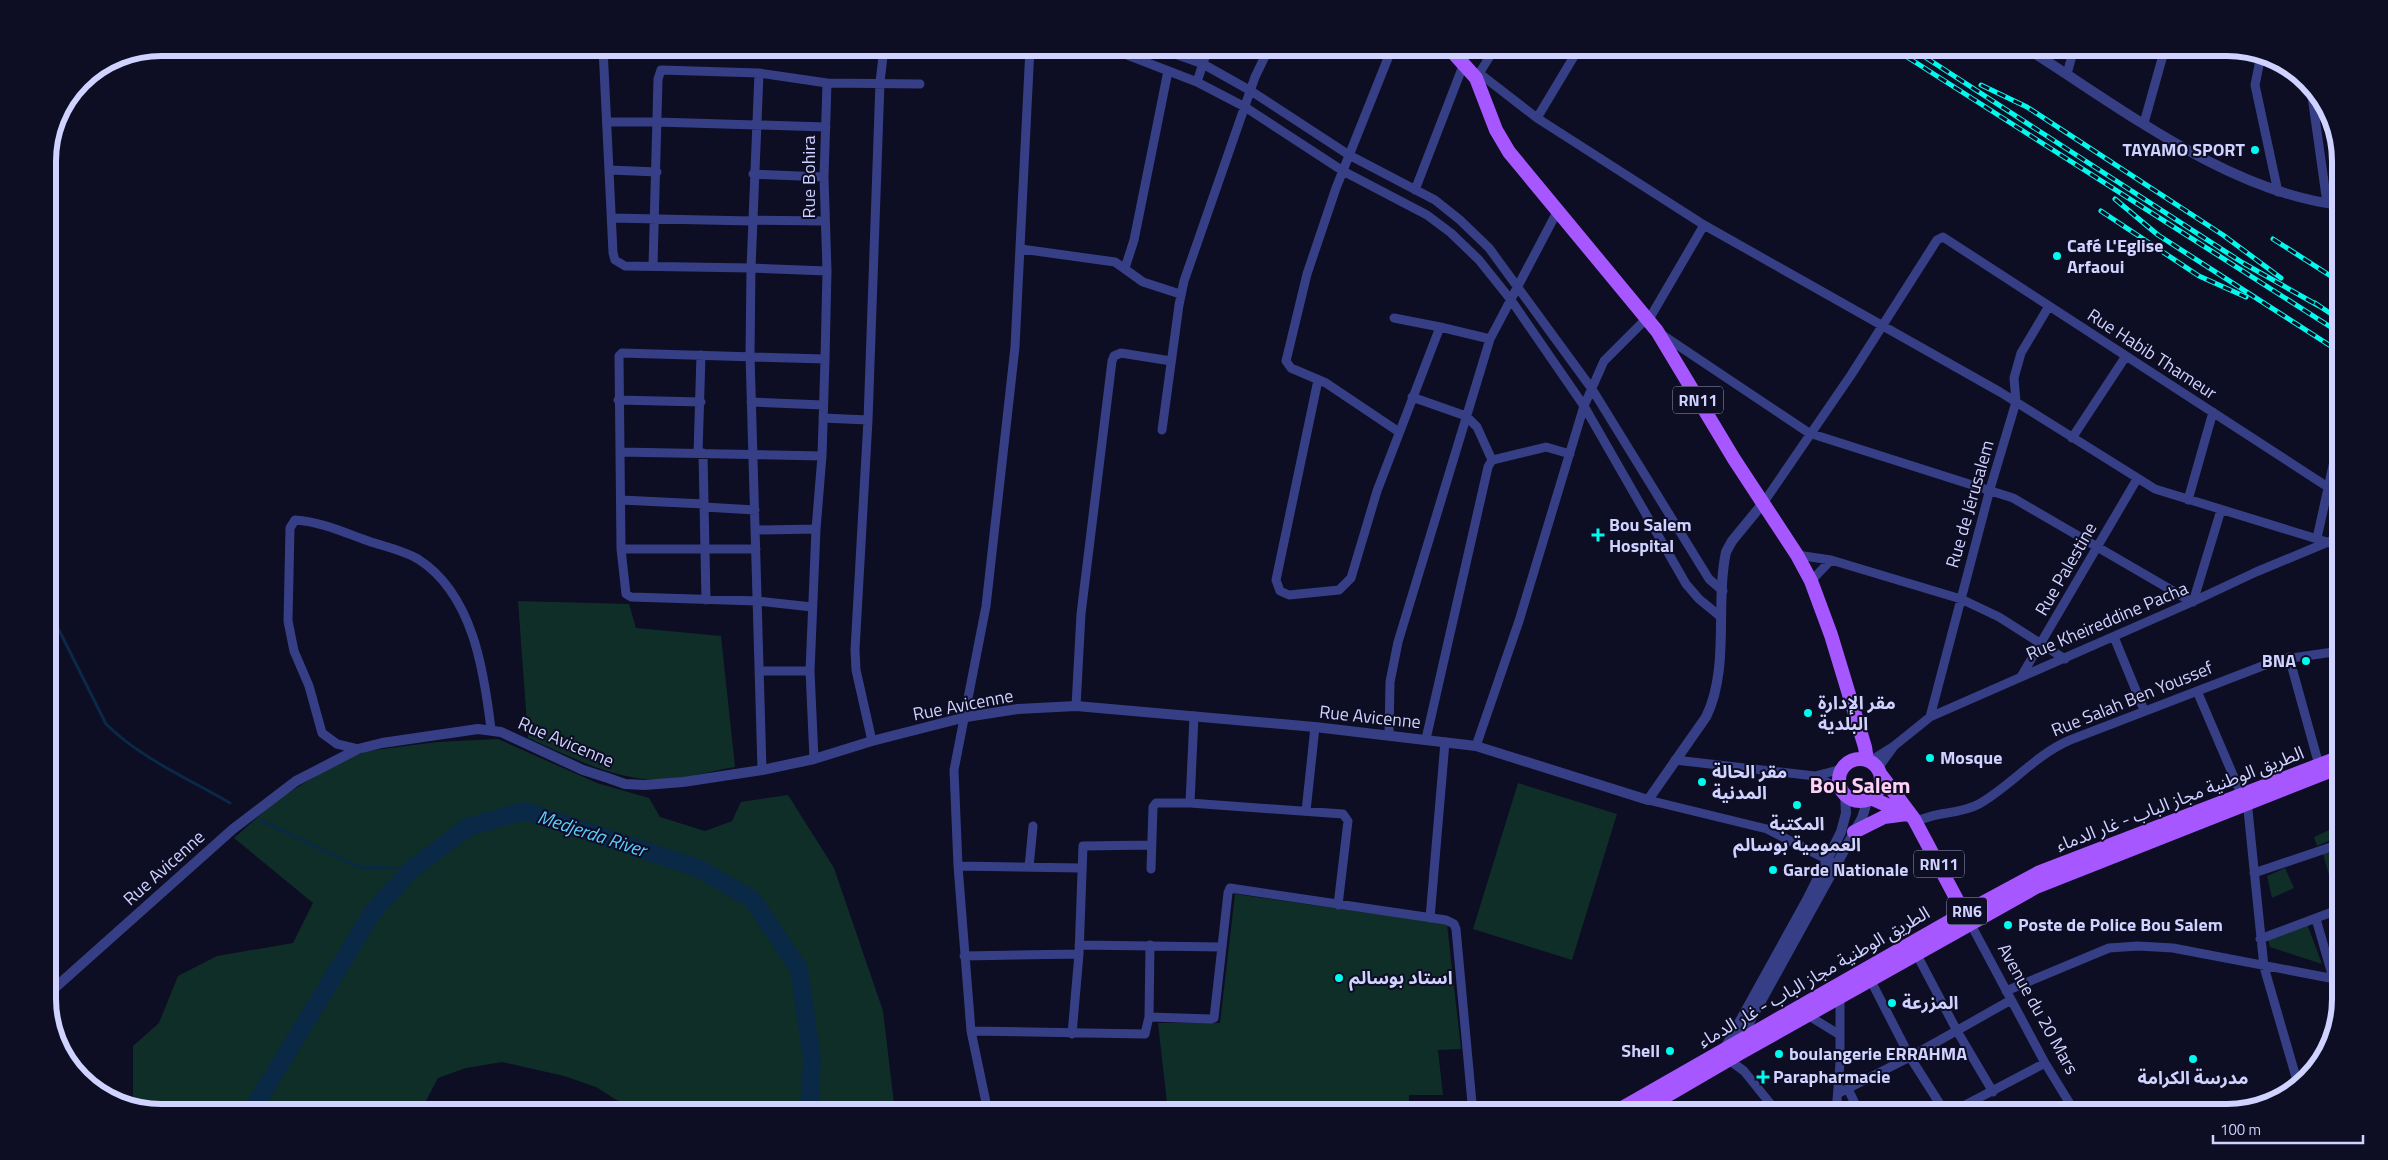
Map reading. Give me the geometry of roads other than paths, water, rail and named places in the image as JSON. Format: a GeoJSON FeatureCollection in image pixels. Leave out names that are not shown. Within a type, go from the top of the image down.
{"type":"FeatureCollection","features":[{"type":"Feature","properties":{"kind":"main road","name":"RN11"},"geometry":{"type":"LineString","coordinates":[[1445,56],[1460,72],[1475,78]]}},
{"type":"Feature","properties":{"kind":"main road","name":"RN11"},"geometry":{"type":"LineString","coordinates":[[1456,56],[1475,78],[1481,96],[1509,152],[1650,324],[1734,459],[1797,555],[1811,581],[1831,635],[1878,790],[1869,798]]}},
{"type":"Feature","properties":{"kind":"main road","name":"الطريق الوطنية مجاز الباب - غار الدماء"},"geometry":{"type":"LineString","coordinates":[[2243,800],[2332,760]]}},
{"type":"Feature","properties":{"kind":"main road","name":"RN11"},"geometry":{"type":"LineString","coordinates":[[1870,765],[1912,817]]}},
{"type":"Feature","properties":{"kind":"main road"},"geometry":{"type":"LineString","coordinates":[[1870,765],[1842,769],[1840,783],[1844,792],[1860,800],[1869,798],[1912,817]]}},
{"type":"Feature","properties":{"kind":"main road","name":"الطريق الوطنية مجاز الباب - غار الدماء"},"geometry":{"type":"LineString","coordinates":[[1740,1046],[1809,1016],[1917,955],[1967,919],[2040,872],[2332,771]]}},
{"type":"Feature","properties":{"kind":"main road"},"geometry":{"type":"LineString","coordinates":[[1854,832],[1871,822],[1912,817]]}},
{"type":"Feature","properties":{"kind":"main road","name":"Avenue du 20 Mars"},"geometry":{"type":"LineString","coordinates":[[1912,817],[1967,919]]}},
{"type":"Feature","properties":{"kind":"main road","name":"الطريق الوطنية مجاز الباب - غار الدماء"},"geometry":{"type":"LineString","coordinates":[[1651,1104],[1740,1046],[1967,919]]}},
{"type":"Feature","properties":{"kind":"main road","name":"الطريق الوطنية مجاز الباب - غار الدماء"},"geometry":{"type":"LineString","coordinates":[[1631,1104],[1726,1055]]}},
{"type":"Feature","properties":{"kind":"street"},"geometry":{"type":"LineString","coordinates":[[603,56],[615,260],[625,266],[827,271]]}},
{"type":"Feature","properties":{"kind":"street"},"geometry":{"type":"LineString","coordinates":[[872,741],[856,670],[855,650],[868,420],[880,82],[883,56]]}},
{"type":"Feature","properties":{"kind":"street"},"geometry":{"type":"LineString","coordinates":[[986,1104],[972,1031],[964,956],[954,770],[966,717],[986,606],[1015,347],[1030,56]]}},
{"type":"Feature","properties":{"kind":"street"},"geometry":{"type":"LineString","coordinates":[[1130,56],[1197,82],[1245,107],[1343,171],[1428,215],[1479,260],[1511,300],[1584,406],[1686,584],[1699,599],[1721,617]]}},
{"type":"Feature","properties":{"kind":"street"},"geometry":{"type":"LineString","coordinates":[[1180,56],[1203,64],[1251,90],[1349,155],[1435,200],[1460,220],[1489,248],[1592,388],[1708,579],[1723,591]]}},
{"type":"Feature","properties":{"kind":"street"},"geometry":{"type":"LineString","coordinates":[[1197,82],[1206,56]]}},
{"type":"Feature","properties":{"kind":"street"},"geometry":{"type":"LineString","coordinates":[[1162,430],[1180,294],[1251,90],[1266,56]]}},
{"type":"Feature","properties":{"kind":"street"},"geometry":{"type":"LineString","coordinates":[[1389,56],[1349,155],[1307,274],[1286,361],[1292,368],[1318,380],[1399,432]]}},
{"type":"Feature","properties":{"kind":"street"},"geometry":{"type":"LineString","coordinates":[[1490,56],[1475,78],[1704,226],[2016,402],[2155,489],[2332,543]]}},
{"type":"Feature","properties":{"kind":"street"},"geometry":{"type":"LineString","coordinates":[[1537,118],[1574,56]]}},
{"type":"Feature","properties":{"kind":"street"},"geometry":{"type":"LineString","coordinates":[[2039,56],[2144,123],[2214,164],[2278,192],[2332,204]]}},
{"type":"Feature","properties":{"kind":"street"},"geometry":{"type":"LineString","coordinates":[[2067,74],[2072,56]]}},
{"type":"Feature","properties":{"kind":"street"},"geometry":{"type":"LineString","coordinates":[[2144,123],[2163,56]]}},
{"type":"Feature","properties":{"kind":"street"},"geometry":{"type":"LineString","coordinates":[[2260,62],[2255,85],[2278,192]]}},
{"type":"Feature","properties":{"kind":"street"},"geometry":{"type":"LineString","coordinates":[[653,266],[657,122],[659,75],[661,70],[759,74],[826,83],[880,82],[920,84]]}},
{"type":"Feature","properties":{"kind":"street"},"geometry":{"type":"LineString","coordinates":[[1125,268],[1134,240],[1168,71]]}},
{"type":"Feature","properties":{"kind":"street"},"geometry":{"type":"LineString","coordinates":[[1415,190],[1460,72]]}},
{"type":"Feature","properties":{"kind":"street"},"geometry":{"type":"LineString","coordinates":[[759,74],[753,174],[750,355],[762,770]]}},
{"type":"Feature","properties":{"kind":"street","name":"Rue Bohira"},"geometry":{"type":"LineString","coordinates":[[814,759],[810,671],[816,529],[822,456],[825,359],[827,271],[824,177],[826,83]]}},
{"type":"Feature","properties":{"kind":"street"},"geometry":{"type":"LineString","coordinates":[[2313,101],[2327,203]]}},
{"type":"Feature","properties":{"kind":"street"},"geometry":{"type":"LineString","coordinates":[[607,122],[826,127]]}},
{"type":"Feature","properties":{"kind":"street"},"geometry":{"type":"LineString","coordinates":[[610,170],[657,172]]}},
{"type":"Feature","properties":{"kind":"street"},"geometry":{"type":"LineString","coordinates":[[753,174],[824,177]]}},
{"type":"Feature","properties":{"kind":"street"},"geometry":{"type":"LineString","coordinates":[[1389,735],[1390,682],[1398,642],[1490,339],[1557,212]]}},
{"type":"Feature","properties":{"kind":"street"},"geometry":{"type":"LineString","coordinates":[[612,218],[825,221]]}},
{"type":"Feature","properties":{"kind":"street"},"geometry":{"type":"LineString","coordinates":[[1476,746],[1519,621],[1584,406],[1604,361],[1650,324],[1704,226]]}},
{"type":"Feature","properties":{"kind":"street","name":"Rue Habib Thameur"},"geometry":{"type":"LineString","coordinates":[[1880,325],[1937,240],[1943,236],[2332,490]]}},
{"type":"Feature","properties":{"kind":"street"},"geometry":{"type":"LineString","coordinates":[[1021,249],[1099,258],[1115,262],[1143,282],[1180,294]]}},
{"type":"Feature","properties":{"kind":"street","name":"Rue de Jérusalem"},"geometry":{"type":"LineString","coordinates":[[1930,717],[1990,489],[2016,402],[2014,378],[2021,353],[2049,306]]}},
{"type":"Feature","properties":{"kind":"street"},"geometry":{"type":"LineString","coordinates":[[1394,318],[1490,339]]}},
{"type":"Feature","properties":{"kind":"street"},"geometry":{"type":"LineString","coordinates":[[1650,324],[1809,433],[1990,489],[2041,512],[2193,602],[2221,510]]}},
{"type":"Feature","properties":{"kind":"street"},"geometry":{"type":"LineString","coordinates":[[1832,862],[1766,830],[1648,800],[1706,717],[1712,705],[1717,676],[1726,552],[1732,541],[1764,502],[1809,433],[1851,374],[1880,325]]}},
{"type":"Feature","properties":{"kind":"street"},"geometry":{"type":"LineString","coordinates":[[1318,380],[1276,580],[1280,591],[1289,595],[1339,590],[1351,578],[1377,491],[1440,327]]}},
{"type":"Feature","properties":{"kind":"street"},"geometry":{"type":"LineString","coordinates":[[1076,706],[1082,614],[1114,356],[1121,353],[1170,361]]}},
{"type":"Feature","properties":{"kind":"street"},"geometry":{"type":"LineString","coordinates":[[812,607],[757,601],[628,596],[625,590],[621,549],[618,400],[620,354],[750,355],[825,359]]}},
{"type":"Feature","properties":{"kind":"street"},"geometry":{"type":"LineString","coordinates":[[701,355],[701,453],[706,600]]}},
{"type":"Feature","properties":{"kind":"street"},"geometry":{"type":"LineString","coordinates":[[2072,438],[2126,356]]}},
{"type":"Feature","properties":{"kind":"street"},"geometry":{"type":"LineString","coordinates":[[1412,397],[1466,416],[1477,427],[1492,460]]}},
{"type":"Feature","properties":{"kind":"street"},"geometry":{"type":"LineString","coordinates":[[618,400],[700,402]]}},
{"type":"Feature","properties":{"kind":"street"},"geometry":{"type":"LineString","coordinates":[[751,402],[823,405]]}},
{"type":"Feature","properties":{"kind":"street"},"geometry":{"type":"LineString","coordinates":[[2188,500],[2213,412]]}},
{"type":"Feature","properties":{"kind":"street"},"geometry":{"type":"LineString","coordinates":[[823,418],[868,420]]}},
{"type":"Feature","properties":{"kind":"street"},"geometry":{"type":"LineString","coordinates":[[1426,739],[1465,561],[1488,467],[1492,460],[1546,447],[1570,454]]}},
{"type":"Feature","properties":{"kind":"street"},"geometry":{"type":"LineString","coordinates":[[620,452],[822,456]]}},
{"type":"Feature","properties":{"kind":"street"},"geometry":{"type":"LineString","coordinates":[[2316,538],[2332,473]]}},
{"type":"Feature","properties":{"kind":"street","name":"Rue Palestine"},"geometry":{"type":"LineString","coordinates":[[2022,675],[2138,479]]}},
{"type":"Feature","properties":{"kind":"street"},"geometry":{"type":"LineString","coordinates":[[621,500],[755,510]]}},
{"type":"Feature","properties":{"kind":"street"},"geometry":{"type":"LineString","coordinates":[[358,749],[337,744],[322,734],[309,686],[294,651],[288,621],[290,528],[295,520],[336,527],[410,555],[439,576],[453,594],[462,611],[480,662],[491,729]]}},
{"type":"Feature","properties":{"kind":"street"},"geometry":{"type":"LineString","coordinates":[[756,530],[816,529]]}},
{"type":"Feature","properties":{"kind":"street","name":"Rue Kheireddine Pacha"},"geometry":{"type":"LineString","coordinates":[[1870,765],[1930,717],[2022,675],[2065,659],[2256,572],[2332,541]]}},
{"type":"Feature","properties":{"kind":"street"},"geometry":{"type":"LineString","coordinates":[[621,549],[756,549]]}},
{"type":"Feature","properties":{"kind":"street"},"geometry":{"type":"LineString","coordinates":[[1797,555],[1831,560],[1961,599],[2042,642],[2065,659]]}},
{"type":"Feature","properties":{"kind":"street"},"geometry":{"type":"LineString","coordinates":[[1811,581],[1831,560]]}},
{"type":"Feature","properties":{"kind":"street"},"geometry":{"type":"LineString","coordinates":[[2114,637],[2144,710]]}},
{"type":"Feature","properties":{"kind":"street","name":"Rue Salah Ben Youssef"},"geometry":{"type":"LineString","coordinates":[[1912,817],[1924,818],[1977,805],[1996,793],[2057,745],[2144,710],[2289,657],[2332,652]]}},
{"type":"Feature","properties":{"kind":"street"},"geometry":{"type":"LineString","coordinates":[[2289,657],[2319,766]]}},
{"type":"Feature","properties":{"kind":"street"},"geometry":{"type":"LineString","coordinates":[[759,671],[810,671]]}},
{"type":"Feature","properties":{"kind":"street"},"geometry":{"type":"LineString","coordinates":[[2197,691],[2243,800],[2254,874],[2264,967],[2296,1077]]}},
{"type":"Feature","properties":{"kind":"street","name":"Rue Avicenne"},"geometry":{"type":"LineString","coordinates":[[56,987],[263,805],[296,781],[358,749],[390,742],[491,729],[583,770],[625,784],[663,785],[762,770],[814,759],[872,741],[966,717],[1018,709],[1076,706],[1315,727],[1476,746],[1648,800]]}},
{"type":"Feature","properties":{"kind":"street"},"geometry":{"type":"LineString","coordinates":[[1190,803],[1194,716]]}},
{"type":"Feature","properties":{"kind":"street"},"geometry":{"type":"LineString","coordinates":[[1306,811],[1315,727]]}},
{"type":"Feature","properties":{"kind":"street"},"geometry":{"type":"LineString","coordinates":[[1430,918],[1445,742]]}},
{"type":"Feature","properties":{"kind":"street"},"geometry":{"type":"LineString","coordinates":[[1675,760],[1815,776],[1842,769]]}},
{"type":"Feature","properties":{"kind":"street"},"geometry":{"type":"LineString","coordinates":[[1744,1071],[1740,1046],[1832,862],[1844,823],[1844,792],[1815,776]]}},
{"type":"Feature","properties":{"kind":"street"},"geometry":{"type":"LineString","coordinates":[[1771,1104],[1744,1071],[1726,1055],[1832,862],[1854,832],[1869,798]]}},
{"type":"Feature","properties":{"kind":"street"},"geometry":{"type":"LineString","coordinates":[[1151,869],[1154,804],[1159,802],[1343,814],[1347,818],[1338,904]]}},
{"type":"Feature","properties":{"kind":"street"},"geometry":{"type":"LineString","coordinates":[[1029,867],[1033,826]]}},
{"type":"Feature","properties":{"kind":"street"},"geometry":{"type":"LineString","coordinates":[[1072,1034],[1079,950],[1082,848],[1085,845],[1152,844]]}},
{"type":"Feature","properties":{"kind":"street"},"geometry":{"type":"LineString","coordinates":[[2254,874],[2332,847]]}},
{"type":"Feature","properties":{"kind":"street"},"geometry":{"type":"LineString","coordinates":[[958,866],[1081,868]]}},
{"type":"Feature","properties":{"kind":"street"},"geometry":{"type":"LineString","coordinates":[[1149,1017],[1213,1019],[1230,888],[1451,922],[1456,929],[1472,1104]]}},
{"type":"Feature","properties":{"kind":"street"},"geometry":{"type":"LineString","coordinates":[[2260,939],[2332,912]]}},
{"type":"Feature","properties":{"kind":"street","name":"Avenue du 20 Mars"},"geometry":{"type":"LineString","coordinates":[[1967,919],[2069,1104]]}},
{"type":"Feature","properties":{"kind":"street"},"geometry":{"type":"LineString","coordinates":[[2316,919],[2332,965]]}},
{"type":"Feature","properties":{"kind":"street"},"geometry":{"type":"LineString","coordinates":[[964,956],[1150,945],[1222,947]]}},
{"type":"Feature","properties":{"kind":"street"},"geometry":{"type":"LineString","coordinates":[[972,1031],[1145,1034],[1149,1017],[1150,945]]}},
{"type":"Feature","properties":{"kind":"street"},"geometry":{"type":"LineString","coordinates":[[2006,991],[2109,948],[2138,946],[2172,948],[2332,979]]}},
{"type":"Feature","properties":{"kind":"street"},"geometry":{"type":"LineString","coordinates":[[1917,955],[1957,1031],[1993,1092]]}},
{"type":"Feature","properties":{"kind":"street"},"geometry":{"type":"LineString","coordinates":[[1871,981],[1910,1057],[1940,1104]]}},
{"type":"Feature","properties":{"kind":"street"},"geometry":{"type":"LineString","coordinates":[[1837,1104],[1840,998]]}},
{"type":"Feature","properties":{"kind":"street"},"geometry":{"type":"LineString","coordinates":[[1839,1093],[1910,1057],[2011,1000]]}},
{"type":"Feature","properties":{"kind":"street"},"geometry":{"type":"LineString","coordinates":[[1809,1016],[1840,1035]]}},
{"type":"Feature","properties":{"kind":"street"},"geometry":{"type":"LineString","coordinates":[[1968,1104],[2045,1063]]}},
{"type":"Feature","properties":{"kind":"street"},"geometry":{"type":"LineString","coordinates":[[1848,1089],[1855,1104]]}},
{"type":"Feature","properties":{"kind":"waterway"},"geometry":{"type":"LineString","coordinates":[[56,624],[106,724],[149,758],[230,803]]}},
{"type":"Feature","properties":{"kind":"waterway","name":"Medjerda River"},"geometry":{"type":"LineString","coordinates":[[256,1104],[372,913],[412,869],[468,827],[525,811],[698,868],[753,900],[799,969],[812,1059],[809,1104]]}},
{"type":"Feature","properties":{"kind":"waterway"},"geometry":{"type":"LineString","coordinates":[[260,820],[359,867],[412,869]]}},
{"type":"Feature","properties":{"kind":"railway"},"geometry":{"type":"LineString","coordinates":[[1906,56],[2332,328]]}},
{"type":"Feature","properties":{"kind":"railway"},"geometry":{"type":"LineString","coordinates":[[1923,56],[2243,263],[2319,306]]}},
{"type":"Feature","properties":{"kind":"railway"},"geometry":{"type":"LineString","coordinates":[[1981,85],[2027,107],[2223,235],[2281,278]]}},
{"type":"Feature","properties":{"kind":"railway"},"geometry":{"type":"LineString","coordinates":[[2115,199],[2158,235],[2332,347]]}},
{"type":"Feature","properties":{"kind":"railway"},"geometry":{"type":"LineString","coordinates":[[2101,211],[2199,276],[2246,297]]}},
{"type":"Feature","properties":{"kind":"railway"},"geometry":{"type":"LineString","coordinates":[[2273,239],[2332,277]]}},
{"type":"Feature","properties":{"kind":"railway"},"geometry":{"type":"LineString","coordinates":[[2315,303],[2332,315]]}},
{"type":"Feature","properties":{"kind":"place","name":"TAYAMO SPORT"},"geometry":{"type":"Point","coordinates":[2255,150]}},
{"type":"Feature","properties":{"kind":"place","name":"Café L'Eglise Arfaoui"},"geometry":{"type":"Point","coordinates":[2057,256]}},
{"type":"Feature","properties":{"kind":"place","name":"Bou Salem Hospital"},"geometry":{"type":"Point","coordinates":[1598,535]}},
{"type":"Feature","properties":{"kind":"place","name":"BNA"},"geometry":{"type":"Point","coordinates":[2306,661]}},
{"type":"Feature","properties":{"kind":"place","name":"مقر الإدارة البلدية"},"geometry":{"type":"Point","coordinates":[1808,713]}},
{"type":"Feature","properties":{"kind":"place","name":"Mosque"},"geometry":{"type":"Point","coordinates":[1930,758]}},
{"type":"Feature","properties":{"kind":"place","name":"مقر الحالة المدنية"},"geometry":{"type":"Point","coordinates":[1702,782]}},
{"type":"Feature","properties":{"kind":"place","name":"المكتبة العمومية بوسالم"},"geometry":{"type":"Point","coordinates":[1797,805]}},
{"type":"Feature","properties":{"kind":"place","name":"Garde Nationale"},"geometry":{"type":"Point","coordinates":[1773,870]}},
{"type":"Feature","properties":{"kind":"place","name":"Poste de Police Bou Salem"},"geometry":{"type":"Point","coordinates":[2008,925]}},
{"type":"Feature","properties":{"kind":"place","name":"استاد بوسالم"},"geometry":{"type":"Point","coordinates":[1339,978]}},
{"type":"Feature","properties":{"kind":"place","name":"المزرعة"},"geometry":{"type":"Point","coordinates":[1892,1003]}},
{"type":"Feature","properties":{"kind":"place","name":"Shell"},"geometry":{"type":"Point","coordinates":[1670,1051]}},
{"type":"Feature","properties":{"kind":"place","name":"boulangerie ERRAHMA"},"geometry":{"type":"Point","coordinates":[1779,1054]}},
{"type":"Feature","properties":{"kind":"place","name":"مدرسة الكرامة"},"geometry":{"type":"Point","coordinates":[2193,1059]}},
{"type":"Feature","properties":{"kind":"place","name":"Parapharmacie"},"geometry":{"type":"Point","coordinates":[1763,1077]}},
{"type":"Feature","properties":{"kind":"district","name":"Bou Salem"},"geometry":{"type":"Point","coordinates":[1860,785]}}]}
